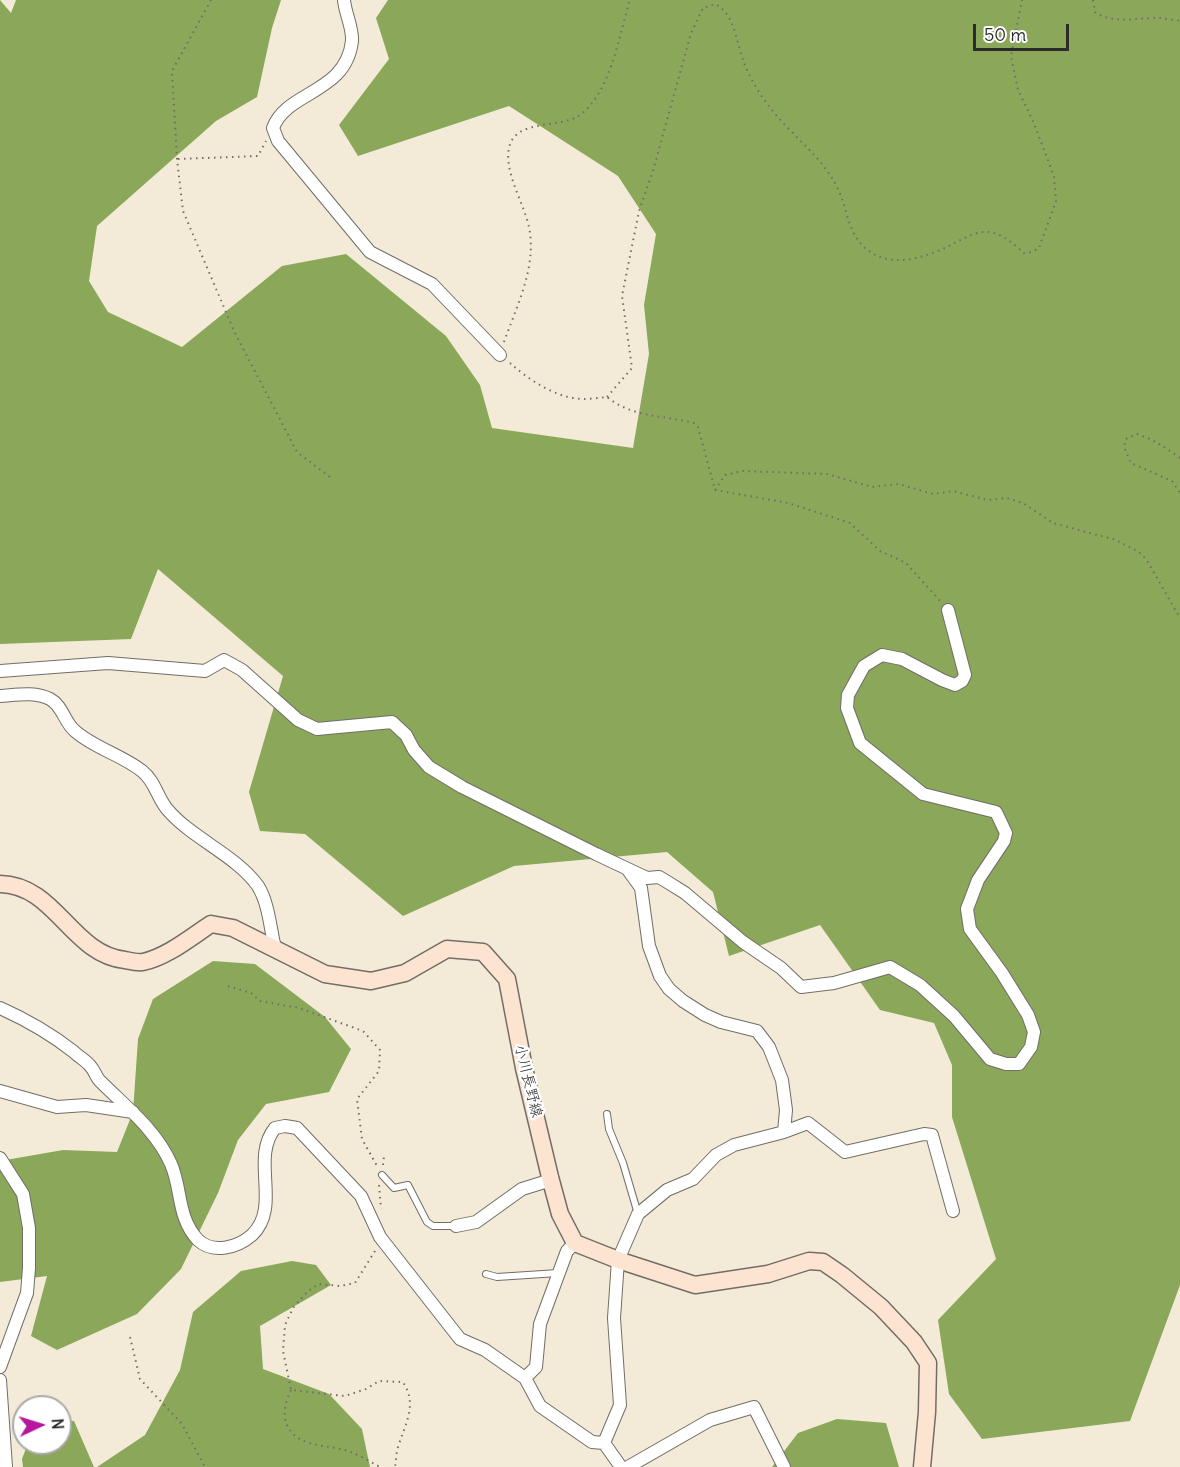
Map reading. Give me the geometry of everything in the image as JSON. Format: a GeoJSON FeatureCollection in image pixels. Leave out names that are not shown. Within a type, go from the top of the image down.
{"type":"FeatureCollection","features":[{"type":"Feature","properties":{"kind":"main road","name":"小川長野線"},"geometry":{"type":"LineString","coordinates":[[0,884],[16,884],[37,894],[94,949],[117,959],[142,962],[166,952],[211,924],[233,928],[325,974],[371,981],[405,973],[447,949],[483,952],[507,979],[524,1068],[551,1180],[560,1214],[575,1243]]}},
{"type":"Feature","properties":{"kind":"main road"},"geometry":{"type":"LineString","coordinates":[[575,1243],[695,1286],[768,1274],[809,1261],[823,1262],[881,1307],[914,1342],[928,1363],[927,1412],[922,1467]]}},
{"type":"Feature","properties":{"kind":"street"},"geometry":{"type":"LineString","coordinates":[[344,0],[352,40],[349,54],[342,68],[333,80],[288,108],[276,119],[273,128],[284,149],[370,252],[432,284],[500,355]]}},
{"type":"Feature","properties":{"kind":"street"},"geometry":{"type":"LineString","coordinates":[[0,671],[108,663],[205,671],[224,660],[242,670],[298,720],[308,726],[317,729],[392,722],[406,735],[420,759],[462,787],[627,869],[647,878],[659,877],[685,893],[743,942],[781,968],[801,987],[834,983],[890,967],[906,975],[954,1016],[990,1059],[1006,1064],[1019,1064],[1031,1047],[1034,1032],[1028,1015],[970,928],[967,909],[978,880],[1004,841],[1006,833],[1003,823],[996,812],[923,794],[860,743],[847,708],[848,695],[864,666],[882,656],[902,659],[955,685],[962,681],[965,675],[948,610]]}},
{"type":"Feature","properties":{"kind":"street"},"geometry":{"type":"LineString","coordinates":[[0,696],[31,694],[47,697],[54,701],[75,731],[128,760],[144,772],[168,810],[246,872],[257,885],[263,896],[275,948]]}},
{"type":"Feature","properties":{"kind":"street"},"geometry":{"type":"LineString","coordinates":[[627,869],[640,888],[649,946],[660,976],[669,989],[705,1016],[757,1031],[769,1047],[782,1080],[786,1110],[784,1132]]}},
{"type":"Feature","properties":{"kind":"street"},"geometry":{"type":"LineString","coordinates":[[0,1008],[52,1035],[92,1067],[98,1080],[160,1141],[176,1179],[181,1208],[187,1224],[199,1240],[213,1249],[227,1248],[252,1235],[266,1209],[266,1142],[275,1128],[285,1126],[297,1128],[361,1196],[382,1240],[460,1340],[485,1350],[525,1378],[540,1406],[592,1442],[604,1443],[621,1467]]}},
{"type":"Feature","properties":{"kind":"street"},"geometry":{"type":"LineString","coordinates":[[0,1091],[57,1107],[86,1105],[133,1112]]}},
{"type":"Feature","properties":{"kind":"street"},"geometry":{"type":"LineString","coordinates":[[604,1443],[620,1405],[614,1318],[618,1260],[638,1214],[667,1191],[693,1179],[716,1155],[734,1145],[808,1123],[845,1152],[924,1134],[932,1135],[953,1210]]}},
{"type":"Feature","properties":{"kind":"street"},"geometry":{"type":"LineString","coordinates":[[0,1158],[23,1194],[29,1228],[29,1268],[27,1293],[0,1367]]}},
{"type":"Feature","properties":{"kind":"street"},"geometry":{"type":"LineString","coordinates":[[456,1226],[476,1222],[522,1189],[551,1180]]}},
{"type":"Feature","properties":{"kind":"street"},"geometry":{"type":"LineString","coordinates":[[525,1378],[536,1367],[540,1324],[567,1251],[575,1243]]}},
{"type":"Feature","properties":{"kind":"street"},"geometry":{"type":"LineString","coordinates":[[0,1380],[6,1467]]}},
{"type":"Feature","properties":{"kind":"street"},"geometry":{"type":"LineString","coordinates":[[628,1467],[710,1420],[754,1407],[784,1467]]}},
{"type":"Feature","properties":{"kind":"lane"},"geometry":{"type":"LineString","coordinates":[[607,1114],[609,1129],[623,1163],[638,1214]]}},
{"type":"Feature","properties":{"kind":"lane"},"geometry":{"type":"LineString","coordinates":[[382,1174],[394,1188],[408,1185],[427,1222],[433,1226],[456,1226]]}},
{"type":"Feature","properties":{"kind":"lane"},"geometry":{"type":"LineString","coordinates":[[486,1274],[497,1277],[559,1273]]}},
{"type":"Feature","properties":{"kind":"path"},"geometry":{"type":"LineString","coordinates":[[211,0],[172,71],[177,159],[183,211],[234,331],[297,452],[330,477]]}},
{"type":"Feature","properties":{"kind":"path"},"geometry":{"type":"LineString","coordinates":[[630,0],[608,73],[599,94],[590,106],[575,118],[524,130],[514,138],[509,147],[511,172],[529,226],[531,250],[522,294],[500,355],[525,376],[567,397],[607,398],[617,406],[639,414],[694,423],[698,427],[715,490]]}},
{"type":"Feature","properties":{"kind":"path"},"geometry":{"type":"LineString","coordinates":[[607,398],[632,368],[622,296],[624,285],[639,211],[653,171],[691,33],[703,8],[716,4],[728,15],[743,60],[760,95],[787,128],[807,144],[826,168],[839,189],[854,234],[868,251],[884,259],[900,260],[918,258],[971,234],[984,232],[993,232],[1001,236],[1024,253],[1039,248],[1056,201],[1054,176],[1018,90],[1011,56],[1022,0]]}},
{"type":"Feature","properties":{"kind":"path"},"geometry":{"type":"LineString","coordinates":[[1093,0],[1095,12],[1102,17],[1113,19],[1162,18],[1180,21]]}},
{"type":"Feature","properties":{"kind":"path"},"geometry":{"type":"LineString","coordinates":[[177,159],[258,156],[273,128]]}},
{"type":"Feature","properties":{"kind":"path"},"geometry":{"type":"LineString","coordinates":[[1180,458],[1162,445],[1137,434],[1126,440],[1124,447],[1131,463],[1172,481],[1180,493]]}},
{"type":"Feature","properties":{"kind":"path"},"geometry":{"type":"LineString","coordinates":[[715,490],[725,475],[743,471],[827,474],[872,487],[899,484],[933,494],[952,491],[988,500],[1007,498],[1023,503],[1053,524],[1116,540],[1139,552],[1154,571],[1180,618]]}},
{"type":"Feature","properties":{"kind":"path"},"geometry":{"type":"LineString","coordinates":[[715,490],[788,503],[850,523],[880,551],[906,563],[948,610]]}},
{"type":"Feature","properties":{"kind":"path"},"geometry":{"type":"LineString","coordinates":[[228,986],[251,993],[261,1001],[300,1008],[363,1031],[380,1050],[379,1071],[357,1099],[362,1139],[382,1174]]}},
{"type":"Feature","properties":{"kind":"path"},"geometry":{"type":"LineString","coordinates":[[382,1213],[379,1182],[384,1155]]}},
{"type":"Feature","properties":{"kind":"path"},"geometry":{"type":"LineString","coordinates":[[381,1467],[350,1451],[308,1442],[294,1435],[286,1425],[284,1406],[291,1390],[283,1351],[285,1325],[293,1308],[306,1292],[318,1284],[340,1286],[355,1283],[382,1240]]}},
{"type":"Feature","properties":{"kind":"path"},"geometry":{"type":"LineString","coordinates":[[130,1337],[140,1379],[182,1424],[204,1467]]}},
{"type":"Feature","properties":{"kind":"path"},"geometry":{"type":"LineString","coordinates":[[291,1390],[345,1396],[366,1389],[380,1381],[403,1382],[409,1392],[411,1406],[394,1467]]}},
{"type":"Feature","properties":{"kind":"green space"},"geometry":{"type":"Polygon","coordinates":[[[0,0],[11,13],[16,0],[281,0],[272,28],[257,97],[216,121],[97,226],[89,281],[108,312],[182,347],[282,266],[346,254],[446,336],[480,385],[492,428],[633,448],[649,354],[644,305],[656,234],[618,176],[509,106],[358,156],[339,125],[389,59],[376,18],[388,0],[1180,0],[1180,1285],[1130,1421],[982,1439],[949,1394],[938,1320],[996,1259],[952,1117],[952,1065],[934,1023],[880,1010],[820,925],[729,956],[713,892],[667,852],[514,866],[403,916],[305,834],[260,831],[249,792],[283,676],[158,569],[131,639],[0,644],[0,0]]]}},
{"type":"Feature","properties":{"kind":"green space"},"geometry":{"type":"Polygon","coordinates":[[[213,961],[255,964],[325,1017],[351,1049],[329,1092],[266,1104],[238,1140],[218,1193],[181,1269],[137,1314],[57,1350],[31,1336],[47,1276],[0,1282],[0,1161],[63,1150],[117,1152],[133,1112],[138,1039],[153,999],[213,961]]]}},
{"type":"Feature","properties":{"kind":"green space"},"geometry":{"type":"Polygon","coordinates":[[[292,1261],[316,1265],[331,1285],[260,1326],[263,1369],[329,1394],[362,1429],[370,1467],[97,1467],[145,1435],[180,1370],[193,1312],[241,1271],[292,1261]]]}},
{"type":"Feature","properties":{"kind":"green space"},"geometry":{"type":"Polygon","coordinates":[[[837,1419],[886,1423],[899,1467],[772,1467],[798,1433],[837,1419]]]}},
{"type":"Feature","properties":{"kind":"green space"},"geometry":{"type":"Polygon","coordinates":[[[72,1421],[74,1421],[94,1467],[23,1467],[24,1455],[72,1455],[72,1421]]]}}]}
